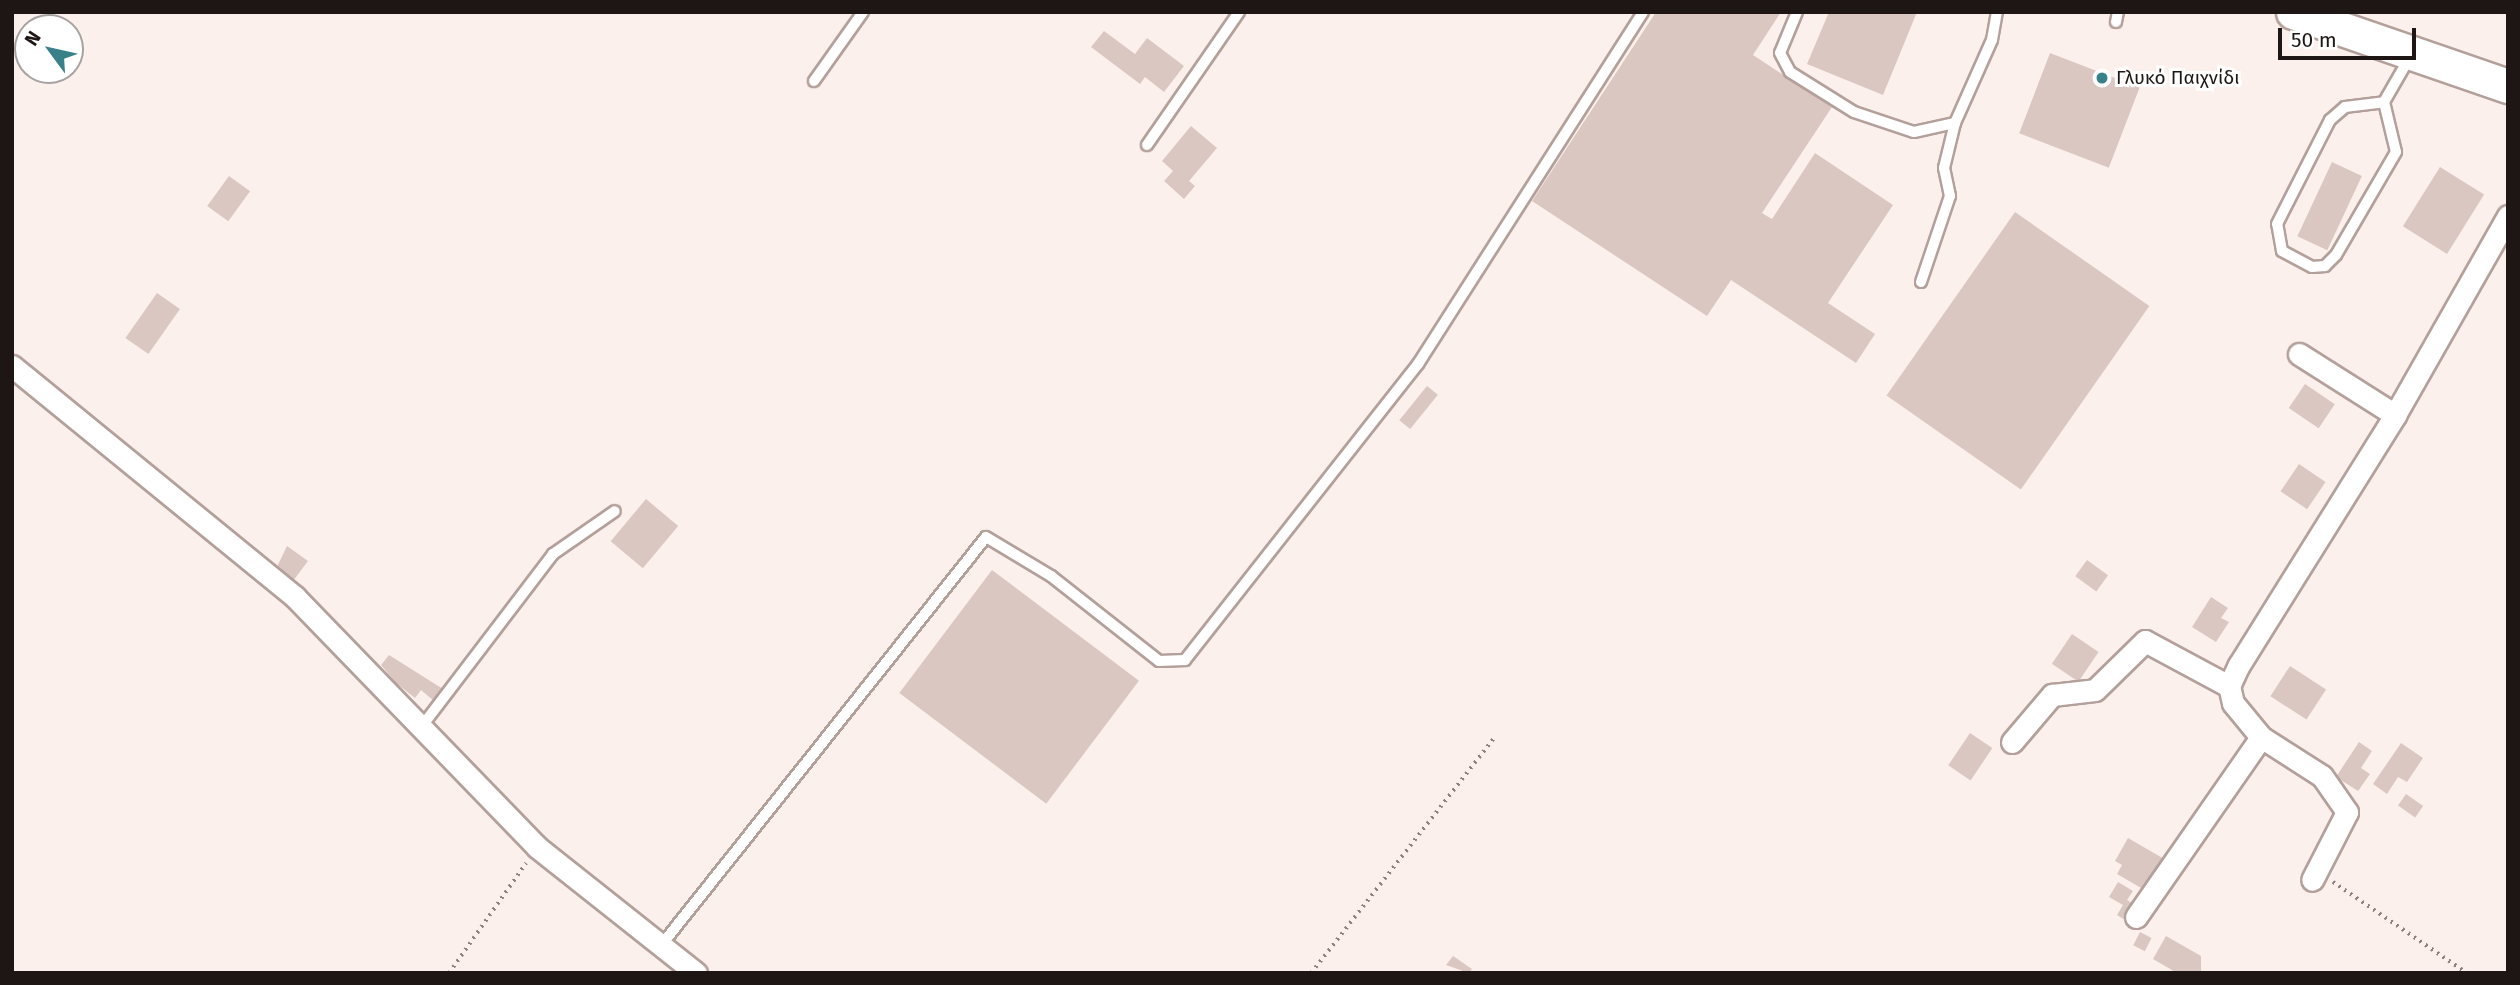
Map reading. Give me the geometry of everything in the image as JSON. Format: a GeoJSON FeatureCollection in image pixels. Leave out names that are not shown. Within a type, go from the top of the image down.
{"type":"FeatureCollection","features":[{"type":"Feature","properties":{"kind":"main road"},"geometry":{"type":"LineString","coordinates":[[2293,12],[2508,86]]}},
{"type":"Feature","properties":{"kind":"street"},"geometry":{"type":"LineString","coordinates":[[2315,874],[2347,812],[2322,776],[2261,737],[2233,704],[2229,686],[2395,415],[2508,216]]}},
{"type":"Feature","properties":{"kind":"street"},"geometry":{"type":"LineString","coordinates":[[2299,354],[2395,415]]}},
{"type":"Feature","properties":{"kind":"street"},"geometry":{"type":"LineString","coordinates":[[12,366],[295,597],[537,847],[659,948],[696,973]]}},
{"type":"Feature","properties":{"kind":"street"},"geometry":{"type":"LineString","coordinates":[[2012,742],[2052,695],[2095,690],[2146,641],[2229,686]]}},
{"type":"Feature","properties":{"kind":"street"},"geometry":{"type":"LineString","coordinates":[[2136,917],[2261,737]]}},
{"type":"Feature","properties":{"kind":"lane"},"geometry":{"type":"LineString","coordinates":[[814,81],[863,12]]}},
{"type":"Feature","properties":{"kind":"lane"},"geometry":{"type":"LineString","coordinates":[[1147,145],[1239,12]]}},
{"type":"Feature","properties":{"kind":"lane"},"geometry":{"type":"LineString","coordinates":[[659,948],[986,537],[1051,576],[1159,661],[1185,660],[1418,364],[1643,12]]}},
{"type":"Feature","properties":{"kind":"lane"},"geometry":{"type":"LineString","coordinates":[[1797,12],[1780,54],[1790,72],[1854,112],[1914,132],[1955,122]]}},
{"type":"Feature","properties":{"kind":"lane"},"geometry":{"type":"LineString","coordinates":[[1921,282],[1951,195],[1944,168],[1955,122],[1992,40],[1997,12]]}},
{"type":"Feature","properties":{"kind":"lane"},"geometry":{"type":"LineString","coordinates":[[2384,102],[2345,107],[2330,120],[2277,224],[2282,251],[2312,267],[2336,255],[2396,152],[2384,102],[2413,53]]}},
{"type":"Feature","properties":{"kind":"lane"},"geometry":{"type":"LineString","coordinates":[[422,726],[553,554],[615,511]]}},
{"type":"Feature","properties":{"kind":"path"},"geometry":{"type":"LineString","coordinates":[[1311,973],[1495,737]]}},
{"type":"Feature","properties":{"kind":"path"},"geometry":{"type":"LineString","coordinates":[[449,973],[537,847]]}},
{"type":"Feature","properties":{"kind":"path"},"geometry":{"type":"LineString","coordinates":[[2315,874],[2467,973]]}},
{"type":"Feature","properties":{"kind":"building"},"geometry":{"type":"Polygon","coordinates":[[[1656,12],[1781,12],[1753,55],[1832,107],[1762,213],[1772,219],[1815,153],[1893,205],[1828,303],[1875,334],[1856,363],[1731,280],[1707,316],[1532,201],[1656,12]]]}},
{"type":"Feature","properties":{"kind":"building"},"geometry":{"type":"Polygon","coordinates":[[[1829,12],[1917,12],[1883,95],[1807,64],[1829,12]]]}},
{"type":"Feature","properties":{"kind":"building"},"geometry":{"type":"Polygon","coordinates":[[[1104,31],[1135,54],[1147,38],[1184,66],[1164,92],[1145,77],[1140,84],[1091,47],[1104,31]]]}},
{"type":"Feature","properties":{"kind":"building"},"geometry":{"type":"Polygon","coordinates":[[[2050,53],[2140,87],[2109,168],[2019,133],[2050,53]]]}},
{"type":"Feature","properties":{"kind":"building"},"geometry":{"type":"Polygon","coordinates":[[[1191,126],[1217,148],[1189,181],[1195,186],[1184,199],[1164,181],[1173,171],[1162,161],[1191,126]]]}},
{"type":"Feature","properties":{"kind":"building"},"geometry":{"type":"Polygon","coordinates":[[[2332,162],[2362,176],[2327,250],[2297,236],[2332,162]]]}},
{"type":"Feature","properties":{"kind":"building"},"geometry":{"type":"Polygon","coordinates":[[[2440,167],[2484,195],[2447,254],[2403,226],[2440,167]]]}},
{"type":"Feature","properties":{"kind":"building"},"geometry":{"type":"Polygon","coordinates":[[[229,176],[250,191],[228,221],[207,206],[229,176]]]}},
{"type":"Feature","properties":{"kind":"building"},"geometry":{"type":"Polygon","coordinates":[[[2015,212],[2149,306],[2021,490],[1887,395],[2015,212]]]}},
{"type":"Feature","properties":{"kind":"building"},"geometry":{"type":"Polygon","coordinates":[[[157,293],[180,309],[148,354],[125,338],[157,293]]]}},
{"type":"Feature","properties":{"kind":"building"},"geometry":{"type":"Polygon","coordinates":[[[2305,384],[2335,404],[2319,428],[2289,408],[2305,384]]]}},
{"type":"Feature","properties":{"kind":"building"},"geometry":{"type":"Polygon","coordinates":[[[1427,386],[1438,395],[1410,429],[1399,420],[1427,386]]]}},
{"type":"Feature","properties":{"kind":"building"},"geometry":{"type":"Polygon","coordinates":[[[2299,464],[2326,482],[2307,509],[2281,491],[2299,464]]]}},
{"type":"Feature","properties":{"kind":"building"},"geometry":{"type":"Polygon","coordinates":[[[646,499],[678,526],[643,568],[611,541],[646,499]]]}},
{"type":"Feature","properties":{"kind":"building"},"geometry":{"type":"Polygon","coordinates":[[[287,546],[308,561],[290,585],[274,573],[287,546]]]}},
{"type":"Feature","properties":{"kind":"building"},"geometry":{"type":"Polygon","coordinates":[[[2087,560],[2108,575],[2096,591],[2075,576],[2087,560]]]}},
{"type":"Feature","properties":{"kind":"building"},"geometry":{"type":"Polygon","coordinates":[[[992,570],[1139,681],[1046,804],[899,693],[992,570]]]}},
{"type":"Feature","properties":{"kind":"building"},"geometry":{"type":"Polygon","coordinates":[[[2211,597],[2228,608],[2221,618],[2229,622],[2216,642],[2192,627],[2211,597]]]}},
{"type":"Feature","properties":{"kind":"building"},"geometry":{"type":"Polygon","coordinates":[[[2072,634],[2099,652],[2078,682],[2052,664],[2072,634]]]}},
{"type":"Feature","properties":{"kind":"building"},"geometry":{"type":"Polygon","coordinates":[[[389,655],[443,689],[434,701],[421,690],[415,698],[396,683],[381,665],[389,655]]]}},
{"type":"Feature","properties":{"kind":"building"},"geometry":{"type":"Polygon","coordinates":[[[2290,666],[2326,689],[2306,720],[2270,696],[2290,666]]]}},
{"type":"Feature","properties":{"kind":"building"},"geometry":{"type":"Polygon","coordinates":[[[1970,733],[1992,748],[1971,780],[1948,765],[1970,733]]]}},
{"type":"Feature","properties":{"kind":"building"},"geometry":{"type":"Polygon","coordinates":[[[2359,742],[2372,751],[2361,768],[2370,774],[2358,791],[2336,777],[2359,742]]]}},
{"type":"Feature","properties":{"kind":"building"},"geometry":{"type":"Polygon","coordinates":[[[2401,743],[2423,758],[2407,782],[2398,777],[2387,794],[2373,784],[2401,743]]]}},
{"type":"Feature","properties":{"kind":"building"},"geometry":{"type":"Polygon","coordinates":[[[2406,794],[2423,806],[2415,818],[2398,805],[2406,794]]]}},
{"type":"Feature","properties":{"kind":"building"},"geometry":{"type":"Polygon","coordinates":[[[2128,838],[2166,860],[2148,892],[2117,874],[2122,865],[2115,861],[2128,838]]]}},
{"type":"Feature","properties":{"kind":"building"},"geometry":{"type":"Polygon","coordinates":[[[2118,882],[2133,891],[2127,900],[2137,906],[2128,922],[2117,915],[2123,905],[2109,897],[2118,882]]]}},
{"type":"Feature","properties":{"kind":"building"},"geometry":{"type":"Polygon","coordinates":[[[2140,932],[2152,938],[2145,951],[2133,945],[2140,932]]]}},
{"type":"Feature","properties":{"kind":"building"},"geometry":{"type":"Polygon","coordinates":[[[2166,936],[2201,956],[2201,973],[2177,973],[2153,959],[2166,936]]]}},
{"type":"Feature","properties":{"kind":"building"},"geometry":{"type":"Polygon","coordinates":[[[1453,956],[1472,969],[1469,973],[1446,965],[1453,956]]]}},
{"type":"Feature","properties":{"kind":"place","name":"Γλυκό Παιχνίδι"},"geometry":{"type":"Point","coordinates":[2102,78]}}]}
